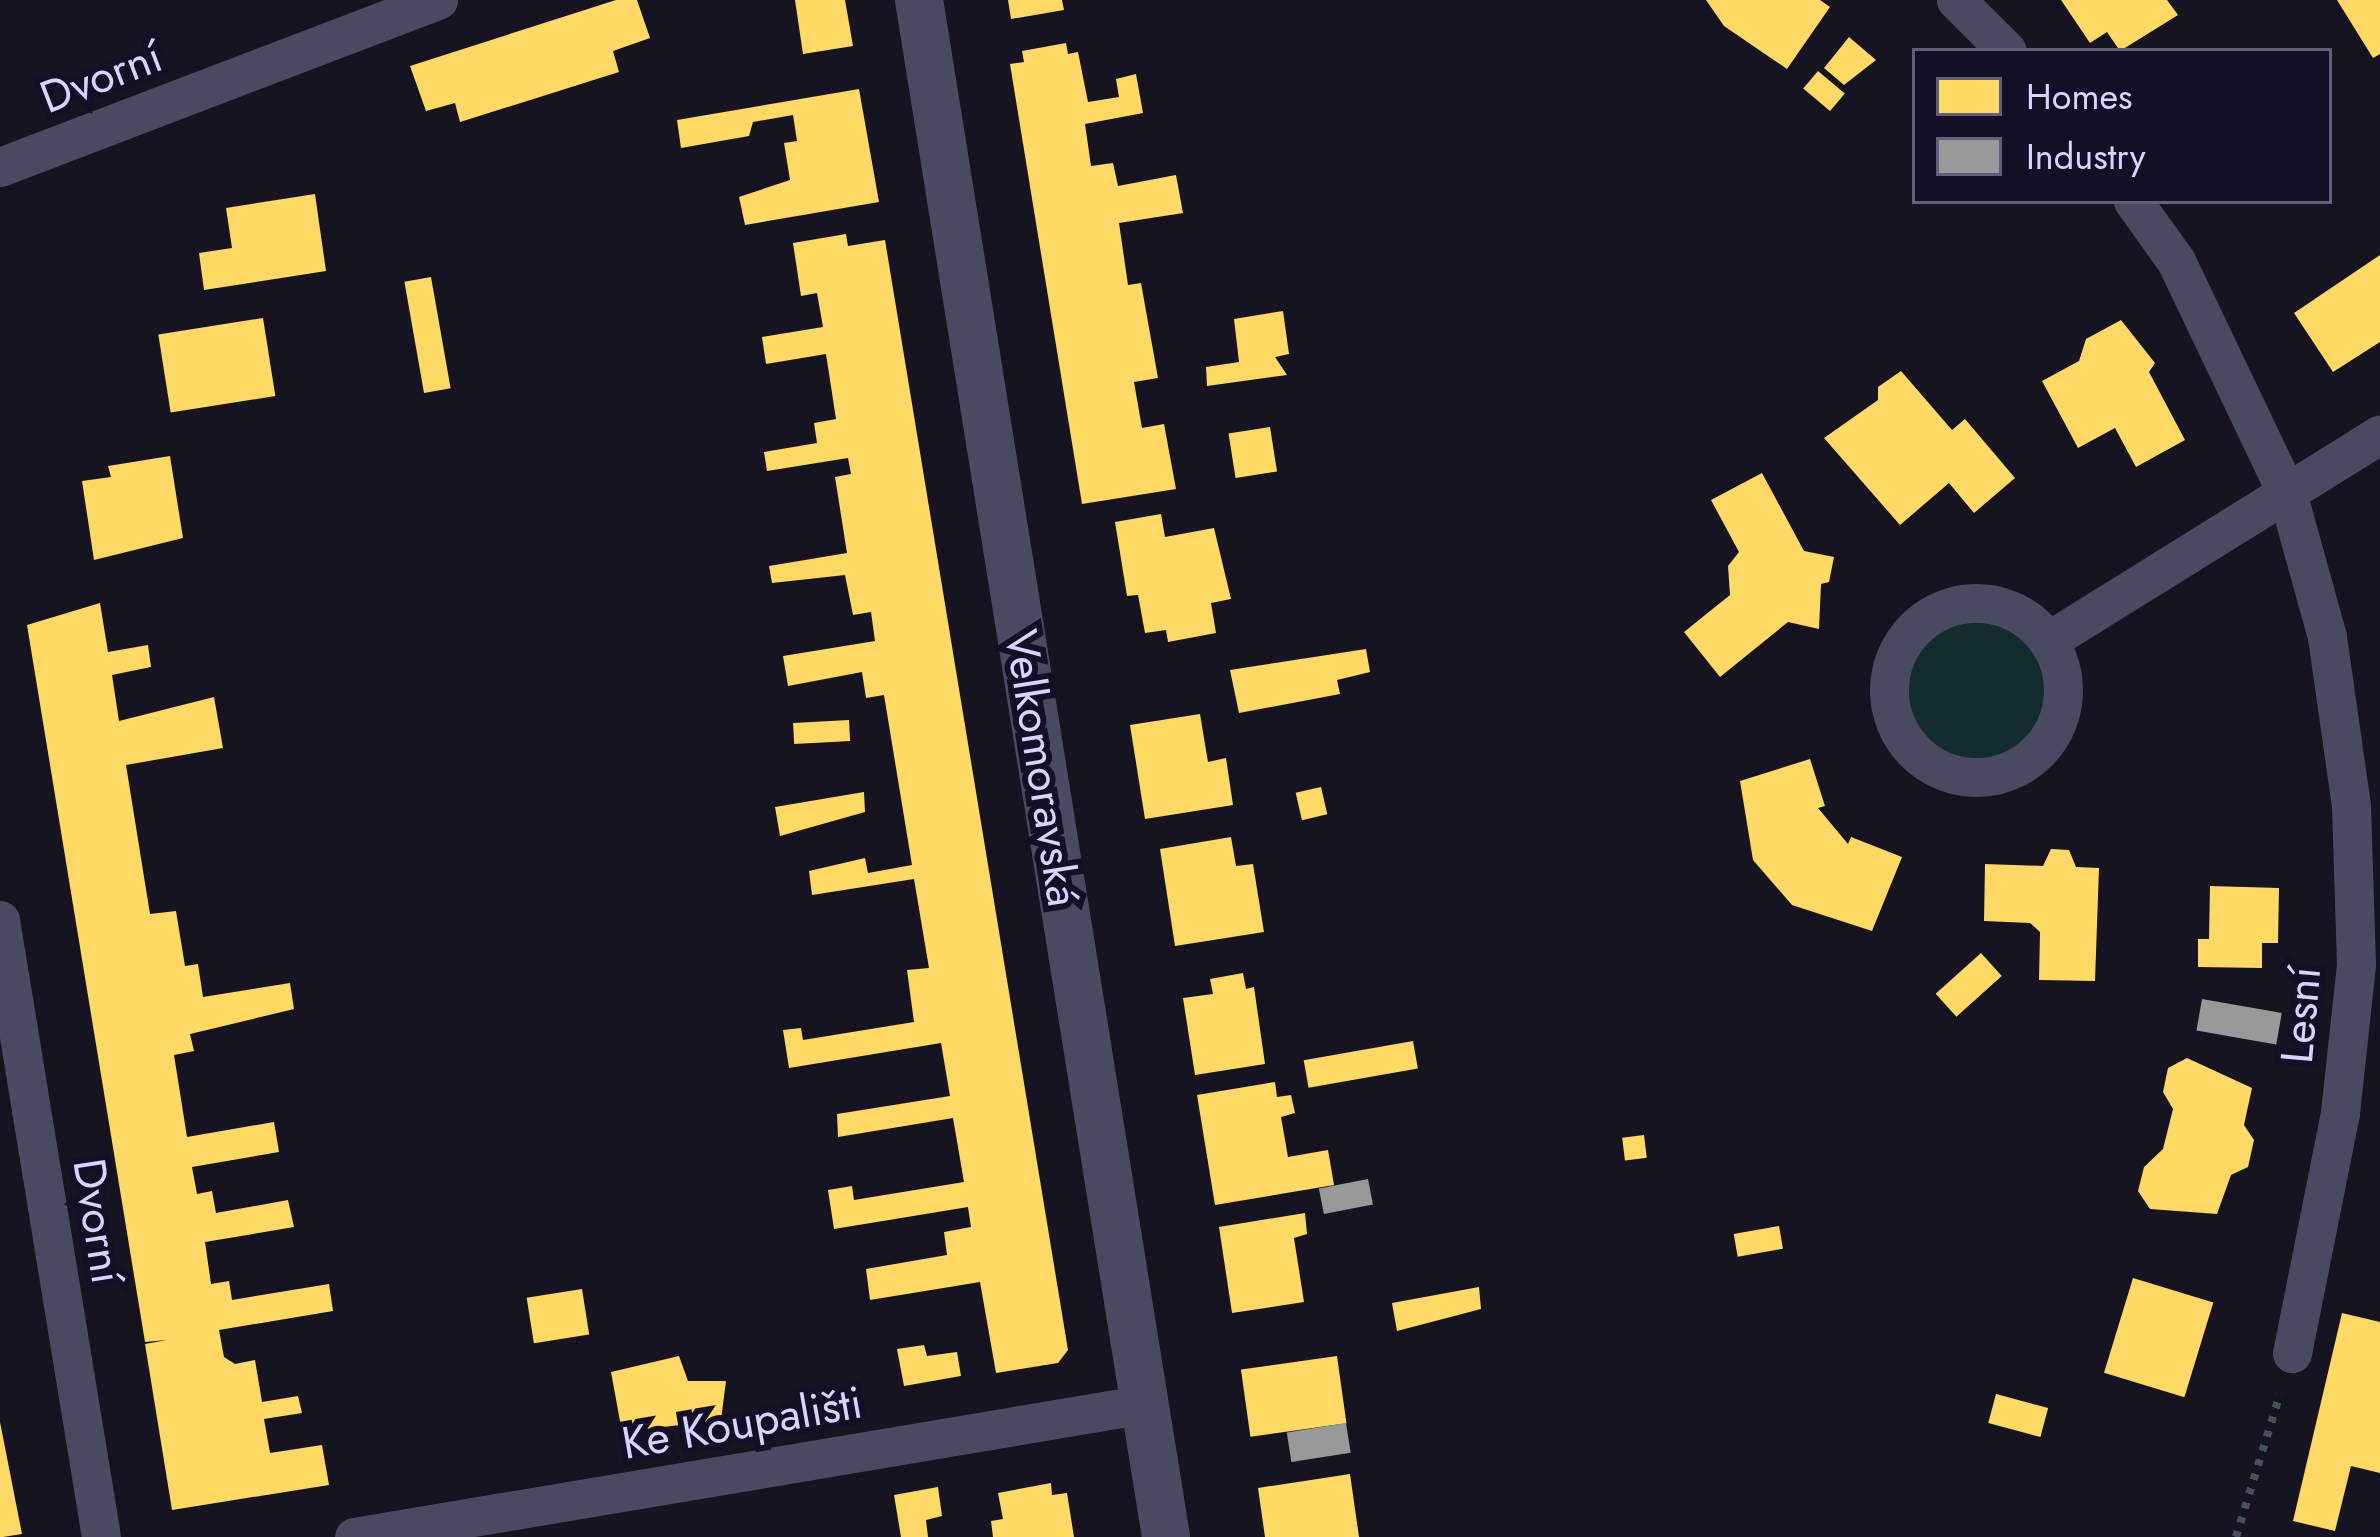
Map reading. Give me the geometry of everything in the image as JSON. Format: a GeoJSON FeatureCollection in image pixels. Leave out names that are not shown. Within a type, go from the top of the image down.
{"type":"FeatureCollection","features":[{"type":"Feature","properties":{"kind":"street","name":"Dvorní"},"geometry":{"type":"LineString","coordinates":[[0,167],[438,0]]}},
{"type":"Feature","properties":{"kind":"street","name":"Velkomoravská"},"geometry":{"type":"LineString","coordinates":[[919,0],[1166,1537]]}},
{"type":"Feature","properties":{"kind":"street"},"geometry":{"type":"LineString","coordinates":[[1956,0],[2004,48]]}},
{"type":"Feature","properties":{"kind":"street","name":"Lesní"},"geometry":{"type":"LineString","coordinates":[[2135,204],[2176,261],[2288,496],[2327,637],[2351,805],[2356,965],[2340,1113],[2293,1352]]}},
{"type":"Feature","properties":{"kind":"street"},"geometry":{"type":"LineString","coordinates":[[2048,640],[2288,496],[2380,434]]}},
{"type":"Feature","properties":{"kind":"street"},"geometry":{"type":"LineString","coordinates":[[1997,605],[2048,640],[2062,672],[2062,702],[2041,748],[2017,767],[1988,777],[1952,775],[1904,739],[1888,694],[1896,655],[1938,611],[1997,605]]}},
{"type":"Feature","properties":{"kind":"street","name":"Dvorní"},"geometry":{"type":"LineString","coordinates":[[0,920],[100,1537]]}},
{"type":"Feature","properties":{"kind":"street","name":"Ke Koupališti"},"geometry":{"type":"LineString","coordinates":[[354,1537],[1145,1404]]}},
{"type":"Feature","properties":{"kind":"path"},"geometry":{"type":"LineString","coordinates":[[2236,1537],[2293,1352]]}},
{"type":"Feature","properties":{"kind":"green space"},"geometry":{"type":"Polygon","coordinates":[[[1978,618],[2006,624],[2030,639],[2045,663],[2051,691],[2045,719],[2030,743],[2006,758],[1978,764],[1950,758],[1926,743],[1911,719],[1905,691],[1911,663],[1926,639],[1950,624],[1978,618]]]}},
{"type":"Feature","properties":{"kind":"building: Homes"},"geometry":{"type":"Polygon","coordinates":[[[616,0],[637,0],[650,38],[613,51],[619,72],[460,122],[455,103],[426,111],[410,66],[616,0]]]}},
{"type":"Feature","properties":{"kind":"building: Homes"},"geometry":{"type":"Polygon","coordinates":[[[795,0],[845,0],[853,46],[803,54],[795,0]]]}},
{"type":"Feature","properties":{"kind":"building: Homes"},"geometry":{"type":"Polygon","coordinates":[[[1008,0],[1062,0],[1064,10],[1011,19],[1008,0]]]}},
{"type":"Feature","properties":{"kind":"building: Homes"},"geometry":{"type":"Polygon","coordinates":[[[1706,0],[1820,0],[1830,7],[1787,69],[1724,26],[1706,0]]]}},
{"type":"Feature","properties":{"kind":"building: Homes"},"geometry":{"type":"Polygon","coordinates":[[[2061,0],[2167,0],[2178,15],[2125,48],[2118,48],[2107,32],[2090,43],[2061,0]]]}},
{"type":"Feature","properties":{"kind":"building: Homes"},"geometry":{"type":"Polygon","coordinates":[[[2337,0],[2380,0],[2380,54],[2373,58],[2337,0]]]}},
{"type":"Feature","properties":{"kind":"building: Homes"},"geometry":{"type":"Polygon","coordinates":[[[1849,37],[1876,60],[1844,85],[1824,68],[1849,37]]]}},
{"type":"Feature","properties":{"kind":"building: Homes"},"geometry":{"type":"Polygon","coordinates":[[[1066,43],[1068,54],[1078,52],[1088,102],[1119,97],[1116,79],[1136,74],[1143,113],[1085,124],[1091,166],[1113,163],[1118,186],[1176,175],[1183,213],[1119,223],[1128,285],[1141,283],[1158,378],[1134,382],[1142,428],[1164,424],[1176,489],[1082,504],[1010,64],[1024,62],[1022,51],[1066,43]]]}},
{"type":"Feature","properties":{"kind":"building: Homes"},"geometry":{"type":"Polygon","coordinates":[[[1818,71],[1845,93],[1830,111],[1803,89],[1818,71]]]}},
{"type":"Feature","properties":{"kind":"building: Homes"},"geometry":{"type":"Polygon","coordinates":[[[859,89],[879,202],[745,225],[739,197],[790,180],[784,143],[797,141],[793,115],[753,122],[749,136],[681,148],[677,120],[859,89]]]}},
{"type":"Feature","properties":{"kind":"building: Homes"},"geometry":{"type":"Polygon","coordinates":[[[315,194],[326,271],[204,290],[199,253],[232,248],[226,208],[315,194]]]}},
{"type":"Feature","properties":{"kind":"building: Homes"},"geometry":{"type":"Polygon","coordinates":[[[846,234],[848,246],[885,240],[1068,1350],[1058,1363],[996,1373],[980,1282],[870,1300],[866,1269],[947,1255],[944,1232],[971,1227],[968,1207],[834,1229],[828,1190],[852,1186],[854,1200],[964,1182],[953,1118],[838,1137],[837,1114],[950,1096],[941,1043],[789,1068],[783,1030],[801,1028],[803,1040],[914,1022],[907,970],[929,968],[914,879],[812,895],[809,871],[865,858],[868,873],[912,865],[884,695],[866,698],[862,672],[788,686],[783,656],[875,641],[871,612],[853,615],[845,575],[772,583],[769,566],[847,553],[835,477],[851,474],[848,458],[767,471],[764,452],[817,443],[814,423],[836,419],[826,354],[766,364],[762,337],[823,327],[817,293],[801,296],[793,243],[846,234]]]}},
{"type":"Feature","properties":{"kind":"building: Homes"},"geometry":{"type":"Polygon","coordinates":[[[2380,255],[2380,342],[2333,372],[2294,313],[2380,255]]]}},
{"type":"Feature","properties":{"kind":"building: Homes"},"geometry":{"type":"Polygon","coordinates":[[[431,277],[451,388],[424,393],[404,282],[431,277]]]}},
{"type":"Feature","properties":{"kind":"building: Homes"},"geometry":{"type":"Polygon","coordinates":[[[1283,311],[1289,354],[1275,357],[1287,375],[1207,386],[1206,367],[1239,362],[1234,319],[1283,311]]]}},
{"type":"Feature","properties":{"kind":"building: Homes"},"geometry":{"type":"Polygon","coordinates":[[[263,318],[275,396],[171,413],[158,335],[263,318]]]}},
{"type":"Feature","properties":{"kind":"building: Homes"},"geometry":{"type":"Polygon","coordinates":[[[2121,320],[2155,363],[2149,372],[2185,440],[2136,467],[2115,428],[2078,448],[2042,381],[2079,361],[2086,339],[2121,320]]]}},
{"type":"Feature","properties":{"kind":"building: Homes"},"geometry":{"type":"Polygon","coordinates":[[[1901,371],[1952,430],[1965,419],[2015,478],[1974,513],[1949,483],[1900,525],[1824,438],[1878,400],[1878,387],[1901,371]]]}},
{"type":"Feature","properties":{"kind":"building: Homes"},"geometry":{"type":"Polygon","coordinates":[[[1270,427],[1277,471],[1236,478],[1229,434],[1270,427]]]}},
{"type":"Feature","properties":{"kind":"building: Homes"},"geometry":{"type":"Polygon","coordinates":[[[170,456],[183,538],[94,560],[82,481],[111,477],[108,466],[170,456]]]}},
{"type":"Feature","properties":{"kind":"building: Homes"},"geometry":{"type":"Polygon","coordinates":[[[1762,473],[1804,551],[1834,557],[1829,582],[1821,584],[1819,629],[1788,622],[1720,677],[1684,632],[1730,595],[1728,566],[1739,552],[1711,500],[1762,473]]]}},
{"type":"Feature","properties":{"kind":"building: Homes"},"geometry":{"type":"Polygon","coordinates":[[[1161,514],[1165,537],[1214,528],[1231,599],[1211,603],[1216,633],[1168,642],[1166,630],[1145,633],[1138,595],[1127,596],[1115,522],[1161,514]]]}},
{"type":"Feature","properties":{"kind":"building: Homes"},"geometry":{"type":"Polygon","coordinates":[[[100,603],[108,652],[148,645],[151,667],[112,675],[119,721],[214,697],[223,748],[126,765],[150,914],[176,911],[185,966],[198,964],[203,997],[290,983],[294,1009],[190,1034],[194,1051],[174,1055],[187,1137],[274,1122],[279,1152],[192,1167],[197,1194],[212,1191],[216,1213],[288,1200],[294,1227],[205,1242],[211,1284],[229,1281],[232,1300],[329,1284],[333,1311],[219,1330],[224,1357],[235,1364],[255,1360],[262,1402],[298,1396],[302,1413],[264,1419],[270,1453],[322,1445],[329,1485],[172,1510],[145,1344],[167,1340],[145,1342],[27,625],[100,603]]]}},
{"type":"Feature","properties":{"kind":"building: Homes"},"geometry":{"type":"Polygon","coordinates":[[[1366,649],[1370,672],[1337,680],[1340,694],[1239,713],[1230,670],[1366,649]]]}},
{"type":"Feature","properties":{"kind":"building: Homes"},"geometry":{"type":"Polygon","coordinates":[[[1200,714],[1208,762],[1226,758],[1233,805],[1145,819],[1130,725],[1200,714]]]}},
{"type":"Feature","properties":{"kind":"building: Homes"},"geometry":{"type":"Polygon","coordinates":[[[849,720],[850,741],[794,744],[793,723],[849,720]]]}},
{"type":"Feature","properties":{"kind":"building: Homes"},"geometry":{"type":"Polygon","coordinates":[[[1810,759],[1825,806],[1818,808],[1848,844],[1851,837],[1902,857],[1872,931],[1792,905],[1753,860],[1740,781],[1810,759]]]}},
{"type":"Feature","properties":{"kind":"building: Homes"},"geometry":{"type":"Polygon","coordinates":[[[1321,787],[1327,814],[1302,820],[1296,793],[1321,787]]]}},
{"type":"Feature","properties":{"kind":"building: Homes"},"geometry":{"type":"Polygon","coordinates":[[[864,792],[865,812],[780,836],[775,807],[864,792]]]}},
{"type":"Feature","properties":{"kind":"building: Homes"},"geometry":{"type":"Polygon","coordinates":[[[1231,837],[1236,866],[1253,864],[1264,932],[1175,946],[1160,849],[1231,837]]]}},
{"type":"Feature","properties":{"kind":"building: Homes"},"geometry":{"type":"Polygon","coordinates":[[[2051,849],[2069,850],[2076,867],[2099,868],[2095,981],[2039,980],[2040,932],[2030,923],[1984,921],[1985,864],[2043,866],[2051,849]]]}},
{"type":"Feature","properties":{"kind":"building: Homes"},"geometry":{"type":"Polygon","coordinates":[[[2210,886],[2279,888],[2278,943],[2262,943],[2262,968],[2198,967],[2198,939],[2209,939],[2210,886]]]}},
{"type":"Feature","properties":{"kind":"building: Homes"},"geometry":{"type":"Polygon","coordinates":[[[1981,953],[2002,976],[1956,1017],[1936,994],[1981,953]]]}},
{"type":"Feature","properties":{"kind":"building: Homes"},"geometry":{"type":"Polygon","coordinates":[[[1243,973],[1246,989],[1254,987],[1265,1064],[1195,1075],[1183,998],[1213,994],[1210,979],[1243,973]]]}},
{"type":"Feature","properties":{"kind":"building: Homes"},"geometry":{"type":"Polygon","coordinates":[[[1413,1041],[1418,1069],[1309,1088],[1304,1060],[1413,1041]]]}},
{"type":"Feature","properties":{"kind":"building: Homes"},"geometry":{"type":"Polygon","coordinates":[[[2187,1058],[2252,1088],[2244,1125],[2254,1140],[2248,1167],[2231,1175],[2217,1214],[2150,1209],[2138,1191],[2144,1167],[2163,1149],[2173,1109],[2163,1092],[2168,1068],[2187,1058]]]}},
{"type":"Feature","properties":{"kind":"building: Homes"},"geometry":{"type":"Polygon","coordinates":[[[1275,1082],[1277,1097],[1291,1095],[1295,1113],[1281,1117],[1288,1157],[1328,1150],[1334,1185],[1215,1205],[1197,1095],[1275,1082]]]}},
{"type":"Feature","properties":{"kind":"building: Homes"},"geometry":{"type":"Polygon","coordinates":[[[1644,1135],[1647,1158],[1625,1161],[1622,1138],[1644,1135]]]}},
{"type":"Feature","properties":{"kind":"building: Homes"},"geometry":{"type":"Polygon","coordinates":[[[1305,1213],[1307,1234],[1294,1238],[1304,1302],[1232,1313],[1219,1227],[1305,1213]]]}},
{"type":"Feature","properties":{"kind":"building: Homes"},"geometry":{"type":"Polygon","coordinates":[[[1779,1226],[1783,1249],[1738,1257],[1734,1234],[1779,1226]]]}},
{"type":"Feature","properties":{"kind":"building: Homes"},"geometry":{"type":"Polygon","coordinates":[[[2133,1278],[2213,1303],[2184,1397],[2104,1373],[2133,1278]]]}},
{"type":"Feature","properties":{"kind":"building: Homes"},"geometry":{"type":"Polygon","coordinates":[[[1479,1287],[1481,1309],[1397,1331],[1392,1303],[1479,1287]]]}},
{"type":"Feature","properties":{"kind":"building: Homes"},"geometry":{"type":"Polygon","coordinates":[[[582,1289],[589,1334],[534,1343],[527,1298],[582,1289]]]}},
{"type":"Feature","properties":{"kind":"building: Homes"},"geometry":{"type":"Polygon","coordinates":[[[2342,1313],[2380,1322],[2380,1473],[2351,1466],[2335,1531],[2293,1521],[2342,1313]]]}},
{"type":"Feature","properties":{"kind":"building: Homes"},"geometry":{"type":"Polygon","coordinates":[[[924,1345],[927,1356],[957,1352],[961,1376],[904,1386],[897,1349],[924,1345]]]}},
{"type":"Feature","properties":{"kind":"building: Homes"},"geometry":{"type":"Polygon","coordinates":[[[679,1356],[688,1381],[726,1381],[721,1420],[622,1432],[611,1372],[679,1356]]]}},
{"type":"Feature","properties":{"kind":"building: Homes"},"geometry":{"type":"Polygon","coordinates":[[[1337,1356],[1346,1423],[1250,1437],[1241,1369],[1337,1356]]]}},
{"type":"Feature","properties":{"kind":"building: Homes"},"geometry":{"type":"Polygon","coordinates":[[[1996,1394],[2048,1408],[2040,1437],[1988,1423],[1996,1394]]]}},
{"type":"Feature","properties":{"kind":"building: Homes"},"geometry":{"type":"Polygon","coordinates":[[[0,1422],[22,1534],[3,1537],[0,1537],[0,1422]]]}},
{"type":"Feature","properties":{"kind":"building: Homes"},"geometry":{"type":"Polygon","coordinates":[[[1350,1474],[1359,1537],[1265,1537],[1258,1488],[1350,1474]]]}},
{"type":"Feature","properties":{"kind":"building: Homes"},"geometry":{"type":"Polygon","coordinates":[[[1051,1483],[1052,1495],[1067,1493],[1074,1537],[993,1537],[991,1521],[1003,1519],[998,1493],[1051,1483]]]}},
{"type":"Feature","properties":{"kind":"building: Homes"},"geometry":{"type":"Polygon","coordinates":[[[938,1487],[942,1516],[926,1520],[928,1537],[901,1537],[894,1495],[938,1487]]]}},
{"type":"Feature","properties":{"kind":"building: Industry"},"geometry":{"type":"Polygon","coordinates":[[[2202,999],[2282,1013],[2276,1045],[2196,1031],[2202,999]]]}},
{"type":"Feature","properties":{"kind":"building: Industry"},"geometry":{"type":"Polygon","coordinates":[[[1368,1179],[1373,1205],[1324,1214],[1319,1189],[1368,1179]]]}},
{"type":"Feature","properties":{"kind":"building: Industry"},"geometry":{"type":"Polygon","coordinates":[[[1346,1423],[1351,1453],[1291,1462],[1287,1432],[1346,1423]]]}}]}
